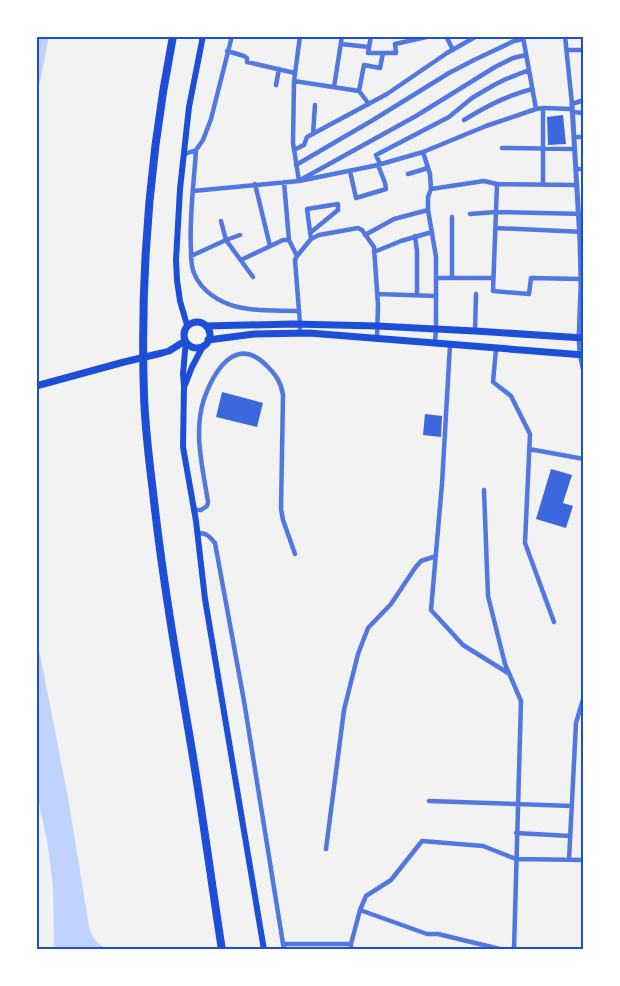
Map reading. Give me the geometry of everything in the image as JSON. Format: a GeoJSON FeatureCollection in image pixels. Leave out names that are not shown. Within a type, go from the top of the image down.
{"type":"FeatureCollection","features":[{"type":"Feature","properties":{"kind":"highway"},"geometry":{"type":"LineString","coordinates":[[173,36],[160,110],[149,205],[144,300],[144,396],[149,461],[161,561],[222,950]]}},
{"type":"Feature","properties":{"kind":"main road"},"geometry":{"type":"LineString","coordinates":[[187,326],[180,301],[176,260],[180,189],[189,107],[203,36]]}},
{"type":"Feature","properties":{"kind":"main road"},"geometry":{"type":"LineString","coordinates":[[184,386],[210,333],[203,323],[195,322],[187,326],[183,333],[186,342],[195,348],[203,346]]}},
{"type":"Feature","properties":{"kind":"main road"},"geometry":{"type":"LineString","coordinates":[[206,326],[300,324],[377,326],[581,338]]}},
{"type":"Feature","properties":{"kind":"main road"},"geometry":{"type":"LineString","coordinates":[[208,340],[254,334],[300,333],[582,355]]}},
{"type":"Feature","properties":{"kind":"main road"},"geometry":{"type":"LineString","coordinates":[[36,386],[168,351],[186,342]]}},
{"type":"Feature","properties":{"kind":"main road"},"geometry":{"type":"LineString","coordinates":[[186,342],[183,374],[183,447],[194,510],[207,608],[264,950]]}},
{"type":"Feature","properties":{"kind":"street"},"geometry":{"type":"LineString","coordinates":[[232,36],[211,119],[203,140],[196,150],[190,241],[192,266],[194,274],[215,298],[237,307],[249,309],[300,311]]}},
{"type":"Feature","properties":{"kind":"street"},"geometry":{"type":"LineString","coordinates":[[299,180],[293,143],[294,81],[300,36]]}},
{"type":"Feature","properties":{"kind":"street"},"geometry":{"type":"LineString","coordinates":[[334,87],[342,36]]}},
{"type":"Feature","properties":{"kind":"street"},"geometry":{"type":"LineString","coordinates":[[371,36],[368,54],[396,54],[395,44],[431,36]]}},
{"type":"Feature","properties":{"kind":"street"},"geometry":{"type":"LineString","coordinates":[[446,36],[452,50]]}},
{"type":"Feature","properties":{"kind":"street"},"geometry":{"type":"LineString","coordinates":[[294,150],[304,145],[307,137],[387,94],[452,50],[477,36]]}},
{"type":"Feature","properties":{"kind":"street"},"geometry":{"type":"LineString","coordinates":[[565,36],[577,186],[581,193],[581,338],[584,374]]}},
{"type":"Feature","properties":{"kind":"street"},"geometry":{"type":"LineString","coordinates":[[296,165],[449,73],[523,38],[536,109]]}},
{"type":"Feature","properties":{"kind":"street"},"geometry":{"type":"LineString","coordinates":[[341,44],[369,47]]}},
{"type":"Feature","properties":{"kind":"street"},"geometry":{"type":"LineString","coordinates":[[566,50],[584,50]]}},
{"type":"Feature","properties":{"kind":"street"},"geometry":{"type":"LineString","coordinates":[[227,51],[244,56],[247,58],[247,62],[295,73]]}},
{"type":"Feature","properties":{"kind":"street"},"geometry":{"type":"LineString","coordinates":[[368,104],[359,91],[364,65],[380,68],[383,53]]}},
{"type":"Feature","properties":{"kind":"street"},"geometry":{"type":"LineString","coordinates":[[299,180],[416,116],[495,67],[512,58],[526,55]]}},
{"type":"Feature","properties":{"kind":"street"},"geometry":{"type":"LineString","coordinates":[[276,86],[279,70]]}},
{"type":"Feature","properties":{"kind":"street"},"geometry":{"type":"LineString","coordinates":[[350,171],[356,198],[386,189],[376,155],[449,117],[472,98],[494,85],[529,70]]}},
{"type":"Feature","properties":{"kind":"street"},"geometry":{"type":"LineString","coordinates":[[294,81],[359,91]]}},
{"type":"Feature","properties":{"kind":"street"},"geometry":{"type":"LineString","coordinates":[[464,120],[494,102],[532,89]]}},
{"type":"Feature","properties":{"kind":"street"},"geometry":{"type":"LineString","coordinates":[[572,108],[584,100]]}},
{"type":"Feature","properties":{"kind":"street"},"geometry":{"type":"LineString","coordinates":[[313,134],[315,105]]}},
{"type":"Feature","properties":{"kind":"street"},"geometry":{"type":"LineString","coordinates":[[543,108],[543,185]]}},
{"type":"Feature","properties":{"kind":"street"},"geometry":{"type":"LineString","coordinates":[[193,191],[284,182],[350,171],[423,152],[486,126],[536,109],[572,108],[584,113]]}},
{"type":"Feature","properties":{"kind":"street"},"geometry":{"type":"LineString","coordinates":[[574,137],[584,137]]}},
{"type":"Feature","properties":{"kind":"street"},"geometry":{"type":"LineString","coordinates":[[502,148],[575,149]]}},
{"type":"Feature","properties":{"kind":"street"},"geometry":{"type":"LineString","coordinates":[[183,163],[185,154],[196,150]]}},
{"type":"Feature","properties":{"kind":"street"},"geometry":{"type":"LineString","coordinates":[[423,152],[430,174],[432,189],[428,198],[428,210],[436,257],[436,328],[434,343]]}},
{"type":"Feature","properties":{"kind":"street"},"geometry":{"type":"LineString","coordinates":[[408,174],[428,168]]}},
{"type":"Feature","properties":{"kind":"street"},"geometry":{"type":"LineString","coordinates":[[576,169],[584,169]]}},
{"type":"Feature","properties":{"kind":"street"},"geometry":{"type":"LineString","coordinates":[[284,182],[289,240],[297,256]]}},
{"type":"Feature","properties":{"kind":"street"},"geometry":{"type":"LineString","coordinates":[[432,189],[484,182],[577,186]]}},
{"type":"Feature","properties":{"kind":"street"},"geometry":{"type":"LineString","coordinates":[[255,184],[270,246]]}},
{"type":"Feature","properties":{"kind":"street"},"geometry":{"type":"LineString","coordinates":[[497,184],[493,292],[529,294],[531,278],[581,279]]}},
{"type":"Feature","properties":{"kind":"street"},"geometry":{"type":"LineString","coordinates":[[310,233],[338,210],[338,204],[307,209],[310,233],[311,240]]}},
{"type":"Feature","properties":{"kind":"street"},"geometry":{"type":"LineString","coordinates":[[366,235],[394,219],[428,210]]}},
{"type":"Feature","properties":{"kind":"street"},"geometry":{"type":"LineString","coordinates":[[470,214],[496,212],[581,214]]}},
{"type":"Feature","properties":{"kind":"street"},"geometry":{"type":"LineString","coordinates":[[452,217],[452,278]]}},
{"type":"Feature","properties":{"kind":"street"},"geometry":{"type":"LineString","coordinates":[[222,221],[226,240],[253,278]]}},
{"type":"Feature","properties":{"kind":"street"},"geometry":{"type":"LineString","coordinates":[[300,333],[300,311],[295,260],[297,256],[311,240],[319,235],[358,228],[362,230],[374,246],[378,306],[377,338]]}},
{"type":"Feature","properties":{"kind":"street"},"geometry":{"type":"LineString","coordinates":[[495,228],[582,232]]}},
{"type":"Feature","properties":{"kind":"street"},"geometry":{"type":"LineString","coordinates":[[374,252],[415,236],[432,232]]}},
{"type":"Feature","properties":{"kind":"street"},"geometry":{"type":"LineString","coordinates":[[191,256],[240,235]]}},
{"type":"Feature","properties":{"kind":"street"},"geometry":{"type":"LineString","coordinates":[[415,236],[417,295]]}},
{"type":"Feature","properties":{"kind":"street"},"geometry":{"type":"LineString","coordinates":[[241,260],[283,240],[289,240]]}},
{"type":"Feature","properties":{"kind":"street"},"geometry":{"type":"LineString","coordinates":[[436,278],[493,278]]}},
{"type":"Feature","properties":{"kind":"street"},"geometry":{"type":"LineString","coordinates":[[377,294],[436,296]]}},
{"type":"Feature","properties":{"kind":"street"},"geometry":{"type":"LineString","coordinates":[[475,331],[476,294]]}},
{"type":"Feature","properties":{"kind":"street"},"geometry":{"type":"LineString","coordinates":[[450,345],[432,610],[463,645],[509,674]]}},
{"type":"Feature","properties":{"kind":"street"},"geometry":{"type":"LineString","coordinates":[[496,348],[493,382],[511,396],[530,434],[525,543],[554,622]]}},
{"type":"Feature","properties":{"kind":"street"},"geometry":{"type":"LineString","coordinates":[[194,510],[202,510],[207,506],[208,502],[199,439],[200,417],[204,400],[216,374],[223,364],[236,354],[249,353],[264,363],[282,385],[281,508],[283,520],[295,554]]}},
{"type":"Feature","properties":{"kind":"street"},"geometry":{"type":"LineString","coordinates":[[529,449],[584,459]]}},
{"type":"Feature","properties":{"kind":"street"},"geometry":{"type":"LineString","coordinates":[[484,490],[488,596],[505,664],[521,701],[514,950]]}},
{"type":"Feature","properties":{"kind":"street"},"geometry":{"type":"LineString","coordinates":[[197,534],[205,533],[215,543],[244,701],[284,950]]}},
{"type":"Feature","properties":{"kind":"street"},"geometry":{"type":"LineString","coordinates":[[326,849],[344,710],[358,654],[368,628],[391,604],[415,568],[421,561],[436,556]]}},
{"type":"Feature","properties":{"kind":"street"},"geometry":{"type":"LineString","coordinates":[[569,860],[576,723],[584,696]]}},
{"type":"Feature","properties":{"kind":"street"},"geometry":{"type":"LineString","coordinates":[[430,801],[572,806]]}},
{"type":"Feature","properties":{"kind":"street"},"geometry":{"type":"LineString","coordinates":[[516,833],[570,836]]}},
{"type":"Feature","properties":{"kind":"street"},"geometry":{"type":"LineString","coordinates":[[350,950],[360,910],[366,896],[391,880],[422,841],[483,846],[516,859],[584,861]]}},
{"type":"Feature","properties":{"kind":"street"},"geometry":{"type":"LineString","coordinates":[[360,910],[427,934],[438,934],[504,950]]}},
{"type":"Feature","properties":{"kind":"street"},"geometry":{"type":"LineString","coordinates":[[283,944],[351,944]]}},
{"type":"Feature","properties":{"kind":"water"},"geometry":{"type":"Polygon","coordinates":[[[36,36],[49,36],[36,102],[36,36]]]}},
{"type":"Feature","properties":{"kind":"water"},"geometry":{"type":"Polygon","coordinates":[[[36,634],[69,803],[89,927],[95,940],[108,950],[54,950],[53,886],[47,841],[36,790],[36,634]]]}},
{"type":"Feature","properties":{"kind":"building"},"geometry":{"type":"Polygon","coordinates":[[[563,115],[566,144],[548,145],[547,117],[563,115]]]}},
{"type":"Feature","properties":{"kind":"building"},"geometry":{"type":"Polygon","coordinates":[[[222,392],[263,403],[257,427],[216,417],[222,392]]]}},
{"type":"Feature","properties":{"kind":"building"},"geometry":{"type":"Polygon","coordinates":[[[425,414],[442,416],[441,437],[423,435],[425,414]]]}},
{"type":"Feature","properties":{"kind":"building"},"geometry":{"type":"Polygon","coordinates":[[[551,469],[572,475],[563,503],[573,506],[566,528],[536,519],[551,469]]]}}]}
